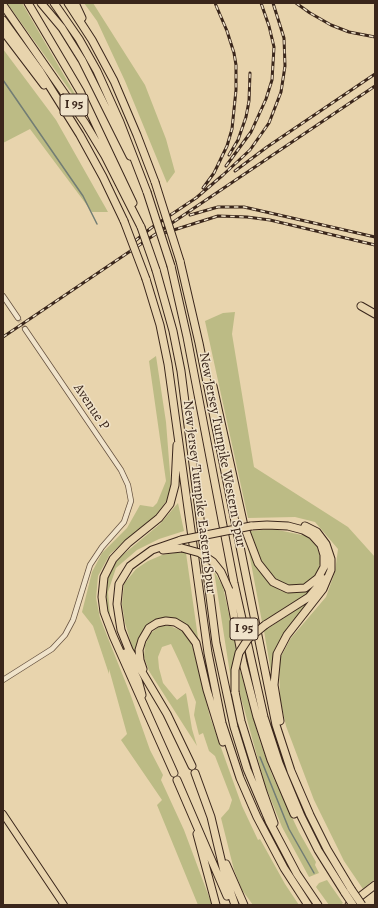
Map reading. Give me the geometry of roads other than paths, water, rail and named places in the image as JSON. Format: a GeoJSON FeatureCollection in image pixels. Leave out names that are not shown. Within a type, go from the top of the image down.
{"type":"FeatureCollection","features":[{"type":"Feature","properties":{"kind":"highway","name":"New Jersey Turnpike Eastern Spur"},"geometry":{"type":"LineString","coordinates":[[28,3],[90,112],[135,211],[156,270],[179,357],[216,643],[225,693],[247,769],[263,808],[282,848],[318,905]]}},
{"type":"Feature","properties":{"kind":"highway"},"geometry":{"type":"LineString","coordinates":[[41,3],[62,28],[82,60],[98,88],[123,144],[140,173]]}},
{"type":"Feature","properties":{"kind":"highway","name":"New Jersey Turnpike Western Spur"},"geometry":{"type":"LineString","coordinates":[[54,3],[79,39],[97,71],[113,105],[147,192],[170,266],[181,311],[231,572],[258,693],[278,763],[309,834],[344,893],[353,905]]}},
{"type":"Feature","properties":{"kind":"highway","name":"New Jersey Turnpike Western Spur"},"geometry":{"type":"LineString","coordinates":[[68,3],[92,40],[122,99],[155,182],[180,261],[191,304],[202,353],[267,685],[285,753],[312,820],[330,854],[362,905]]}},
{"type":"Feature","properties":{"kind":"highway"},"geometry":{"type":"LineString","coordinates":[[75,3],[92,40]]}},
{"type":"Feature","properties":{"kind":"highway","name":"New Jersey Turnpike Eastern Spur"},"geometry":{"type":"LineString","coordinates":[[3,5],[85,123],[135,211]]}},
{"type":"Feature","properties":{"kind":"highway","name":"New Jersey Turnpike Eastern Spur"},"geometry":{"type":"LineString","coordinates":[[3,20],[40,71],[94,160],[124,221],[146,279],[160,325],[168,364],[208,653],[219,710],[235,765],[263,830],[284,868],[308,905]]}},
{"type":"Feature","properties":{"kind":"highway","name":"New Jersey Turnpike Eastern Spur"},"geometry":{"type":"LineString","coordinates":[[3,32],[34,74],[54,96]]}},
{"type":"Feature","properties":{"kind":"highway"},"geometry":{"type":"LineString","coordinates":[[361,306],[375,314]]}},
{"type":"Feature","properties":{"kind":"highway"},"geometry":{"type":"LineString","coordinates":[[202,353],[212,380],[244,526],[258,563],[273,582],[288,589],[305,588],[318,578],[323,569],[325,557],[321,545],[312,535],[300,529],[288,526],[251,524]]}},
{"type":"Feature","properties":{"kind":"highway"},"geometry":{"type":"LineString","coordinates":[[178,432],[175,462],[175,485],[170,504],[155,522],[117,555],[106,572],[102,587],[102,602],[108,623],[132,682],[147,710],[231,905]]}},
{"type":"Feature","properties":{"kind":"highway"},"geometry":{"type":"LineString","coordinates":[[147,710],[138,680],[125,654],[117,628],[113,606],[114,586],[122,568],[137,555],[155,545],[181,542],[251,524],[284,521],[303,525],[320,536],[329,552],[331,566],[325,586],[287,636],[276,658],[274,675],[275,695],[285,753]]}},
{"type":"Feature","properties":{"kind":"highway"},"geometry":{"type":"LineString","coordinates":[[181,542],[213,562],[221,572],[229,590],[243,663],[263,737],[294,813],[309,834]]}},
{"type":"Feature","properties":{"kind":"highway"},"geometry":{"type":"LineString","coordinates":[[181,542],[140,558],[128,568],[120,581],[117,604],[124,640],[134,661],[177,732],[209,809],[220,849],[225,876],[235,905]]}},
{"type":"Feature","properties":{"kind":"highway"},"geometry":{"type":"LineString","coordinates":[[282,848],[246,735],[235,692],[235,670],[239,652],[250,636],[265,624],[316,591],[327,571],[329,552]]}},
{"type":"Feature","properties":{"kind":"highway"},"geometry":{"type":"LineString","coordinates":[[148,682],[139,657],[143,636],[151,626],[160,622],[169,621],[180,624],[190,632],[196,643],[220,734],[235,765]]}},
{"type":"Feature","properties":{"kind":"highway"},"geometry":{"type":"LineString","coordinates":[[194,820],[203,862],[216,905]]}},
{"type":"Feature","properties":{"kind":"highway"},"geometry":{"type":"LineString","coordinates":[[220,849],[244,905]]}},
{"type":"Feature","properties":{"kind":"highway"},"geometry":{"type":"LineString","coordinates":[[208,876],[222,905]]}},
{"type":"Feature","properties":{"kind":"highway"},"geometry":{"type":"LineString","coordinates":[[348,905],[375,885]]}},
{"type":"Feature","properties":{"kind":"highway"},"geometry":{"type":"LineString","coordinates":[[236,888],[248,905]]}},
{"type":"Feature","properties":{"kind":"main road"},"geometry":{"type":"LineString","coordinates":[[3,814],[64,905]]}},
{"type":"Feature","properties":{"kind":"street"},"geometry":{"type":"LineString","coordinates":[[3,296],[18,318]]}},
{"type":"Feature","properties":{"kind":"street","name":"Avenue P"},"geometry":{"type":"LineString","coordinates":[[3,680],[52,649],[65,635],[73,620],[90,564],[102,547],[124,522],[131,501],[128,485],[121,470],[25,329]]}},
{"type":"Feature","properties":{"kind":"waterway"},"geometry":{"type":"LineString","coordinates":[[3,80],[83,196],[97,224]]}},
{"type":"Feature","properties":{"kind":"waterway"},"geometry":{"type":"LineString","coordinates":[[260,757],[289,829],[314,873]]}},
{"type":"Feature","properties":{"kind":"tunnel"},"geometry":{"type":"LineString","coordinates":[[18,318],[25,329]]}},
{"type":"Feature","properties":{"kind":"railway"},"geometry":{"type":"LineString","coordinates":[[203,188],[214,173],[227,146],[232,129],[236,90],[236,65],[234,53],[227,31],[215,3]]}},
{"type":"Feature","properties":{"kind":"railway"},"geometry":{"type":"LineString","coordinates":[[226,166],[251,132],[266,99],[272,80],[274,47],[261,3]]}},
{"type":"Feature","properties":{"kind":"railway"},"geometry":{"type":"LineString","coordinates":[[135,241],[151,228],[196,198],[223,175],[250,150],[269,123],[281,92],[285,66],[284,38],[273,3]]}},
{"type":"Feature","properties":{"kind":"railway"},"geometry":{"type":"LineString","coordinates":[[296,3],[331,25],[349,32],[375,37]]}},
{"type":"Feature","properties":{"kind":"railway"},"geometry":{"type":"LineString","coordinates":[[229,155],[238,140],[246,117],[249,101],[250,73]]}},
{"type":"Feature","properties":{"kind":"railway"},"geometry":{"type":"LineString","coordinates":[[235,171],[267,147],[375,74]]}},
{"type":"Feature","properties":{"kind":"railway"},"geometry":{"type":"LineString","coordinates":[[3,337],[375,86]]}},
{"type":"Feature","properties":{"kind":"railway"},"geometry":{"type":"LineString","coordinates":[[190,215],[218,207],[244,207],[375,237]]}},
{"type":"Feature","properties":{"kind":"railway"},"geometry":{"type":"LineString","coordinates":[[161,234],[218,216],[247,217],[270,220],[375,245]]}}]}
